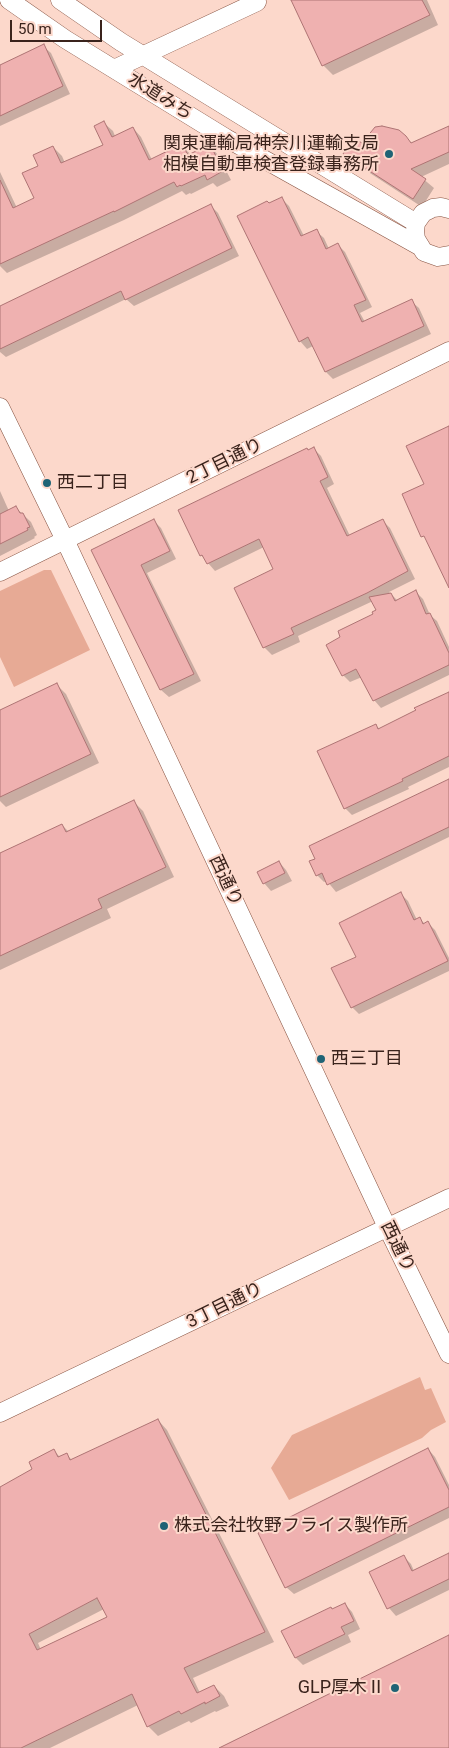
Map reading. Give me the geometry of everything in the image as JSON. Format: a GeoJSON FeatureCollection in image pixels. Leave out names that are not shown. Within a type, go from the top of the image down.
{"type":"FeatureCollection","features":[{"type":"Feature","properties":{"kind":"street","name":"水道みち"},"geometry":{"type":"LineString","coordinates":[[9,0],[65,39],[226,138],[419,246],[430,256],[445,259]]}},
{"type":"Feature","properties":{"kind":"street","name":"水道みち"},"geometry":{"type":"LineString","coordinates":[[60,0],[121,42],[416,223]]}},
{"type":"Feature","properties":{"kind":"street"},"geometry":{"type":"LineString","coordinates":[[114,69],[257,2],[255,0]]}},
{"type":"Feature","properties":{"kind":"street"},"geometry":{"type":"LineString","coordinates":[[419,246],[416,239],[416,223],[423,213],[441,208],[449,200]]}},
{"type":"Feature","properties":{"kind":"street","name":"2丁目通り"},"geometry":{"type":"LineString","coordinates":[[0,572],[449,351]]}},
{"type":"Feature","properties":{"kind":"street","name":"西通り"},"geometry":{"type":"LineString","coordinates":[[0,407],[65,540],[387,1227],[449,1354]]}},
{"type":"Feature","properties":{"kind":"street","name":"3丁目通り"},"geometry":{"type":"LineString","coordinates":[[0,1413],[449,1198]]}},
{"type":"Feature","properties":{"kind":"shaded area"},"geometry":{"type":"Polygon","coordinates":[[[44,570],[51,570],[90,650],[14,687],[0,657],[0,591],[44,570]]]}},
{"type":"Feature","properties":{"kind":"shaded area"},"geometry":{"type":"Polygon","coordinates":[[[420,1377],[425,1390],[431,1388],[446,1422],[431,1430],[422,1438],[289,1500],[271,1468],[292,1435],[420,1377]]]}},
{"type":"Feature","properties":{"kind":"building"},"geometry":{"type":"Polygon","coordinates":[[[291,0],[422,0],[430,15],[322,66],[291,0]]]}},
{"type":"Feature","properties":{"kind":"building"},"geometry":{"type":"Polygon","coordinates":[[[44,44],[63,86],[0,116],[0,65],[44,44]]]}},
{"type":"Feature","properties":{"kind":"building"},"geometry":{"type":"Polygon","coordinates":[[[104,121],[112,137],[133,127],[149,160],[182,144],[188,155],[210,144],[223,171],[207,180],[205,175],[177,187],[174,182],[114,212],[0,264],[0,180],[13,208],[34,198],[22,173],[38,166],[33,155],[53,146],[61,163],[103,145],[94,126],[104,121]]]}},
{"type":"Feature","properties":{"kind":"building"},"geometry":{"type":"Polygon","coordinates":[[[382,126],[399,130],[411,143],[449,126],[449,152],[411,169],[426,179],[413,199],[343,154],[353,138],[362,143],[375,127],[382,126]]]}},
{"type":"Feature","properties":{"kind":"building"},"geometry":{"type":"Polygon","coordinates":[[[282,197],[301,236],[317,229],[326,249],[338,243],[366,300],[354,305],[362,322],[412,299],[424,326],[325,372],[308,337],[299,342],[237,216],[267,201],[269,203],[282,197]]]}},
{"type":"Feature","properties":{"kind":"building"},"geometry":{"type":"Polygon","coordinates":[[[211,204],[232,248],[125,300],[121,291],[0,349],[0,306],[211,204]]]}},
{"type":"Feature","properties":{"kind":"building"},"geometry":{"type":"Polygon","coordinates":[[[449,426],[449,588],[424,536],[421,537],[402,494],[424,484],[406,446],[449,426]]]}},
{"type":"Feature","properties":{"kind":"building"},"geometry":{"type":"Polygon","coordinates":[[[314,447],[328,477],[320,481],[347,536],[383,519],[408,571],[367,593],[291,628],[294,634],[263,648],[234,588],[273,569],[259,539],[207,564],[202,555],[200,556],[178,510],[307,448],[308,450],[314,447]]]}},
{"type":"Feature","properties":{"kind":"building"},"geometry":{"type":"Polygon","coordinates":[[[16,506],[20,513],[23,513],[30,527],[27,528],[28,530],[0,544],[0,514],[16,506]]]}},
{"type":"Feature","properties":{"kind":"building"},"geometry":{"type":"Polygon","coordinates":[[[154,519],[170,551],[141,565],[194,674],[160,690],[91,550],[154,519]]]}},
{"type":"Feature","properties":{"kind":"building"},"geometry":{"type":"Polygon","coordinates":[[[416,590],[426,614],[430,613],[449,653],[449,665],[373,701],[356,669],[342,676],[326,645],[340,637],[338,631],[373,614],[372,612],[376,610],[369,597],[391,593],[395,601],[416,590]]]}},
{"type":"Feature","properties":{"kind":"building"},"geometry":{"type":"Polygon","coordinates":[[[57,683],[91,754],[0,797],[0,710],[57,683]]]}},
{"type":"Feature","properties":{"kind":"building"},"geometry":{"type":"Polygon","coordinates":[[[449,692],[449,756],[402,779],[403,781],[344,809],[317,751],[376,724],[378,729],[416,710],[414,708],[449,692]]]}},
{"type":"Feature","properties":{"kind":"building"},"geometry":{"type":"Polygon","coordinates":[[[449,779],[449,827],[327,885],[322,873],[316,876],[309,861],[315,859],[309,846],[449,779]]]}},
{"type":"Feature","properties":{"kind":"building"},"geometry":{"type":"Polygon","coordinates":[[[134,800],[166,867],[98,899],[102,908],[0,956],[0,853],[62,824],[66,832],[134,800]]]}},
{"type":"Feature","properties":{"kind":"building"},"geometry":{"type":"Polygon","coordinates":[[[279,861],[285,873],[263,884],[257,872],[279,861]]]}},
{"type":"Feature","properties":{"kind":"building"},"geometry":{"type":"Polygon","coordinates":[[[401,892],[414,920],[420,917],[423,924],[428,921],[448,961],[351,1008],[331,968],[356,957],[339,923],[401,892]]]}},
{"type":"Feature","properties":{"kind":"building","name":"株式会社牧野フライス製作所"},"geometry":{"type":"Polygon","coordinates":[[[158,1419],[265,1632],[184,1668],[197,1693],[214,1685],[220,1696],[205,1704],[205,1702],[181,1714],[179,1711],[147,1727],[132,1694],[21,1748],[0,1748],[0,1487],[32,1469],[29,1462],[54,1449],[58,1457],[67,1453],[70,1460],[158,1419]],[[97,1598],[29,1634],[37,1650],[107,1617],[97,1598]]]}},
{"type":"Feature","properties":{"kind":"building"},"geometry":{"type":"Polygon","coordinates":[[[428,1448],[449,1490],[449,1507],[285,1588],[258,1533],[428,1448]]]}},
{"type":"Feature","properties":{"kind":"building"},"geometry":{"type":"Polygon","coordinates":[[[449,1553],[449,1579],[387,1609],[369,1572],[404,1555],[412,1571],[449,1553]]]}},
{"type":"Feature","properties":{"kind":"building"},"geometry":{"type":"Polygon","coordinates":[[[345,1603],[354,1621],[341,1627],[345,1634],[295,1658],[281,1631],[331,1607],[332,1609],[345,1603]]]}},
{"type":"Feature","properties":{"kind":"building","name":"GLP厚木Ⅱ"},"geometry":{"type":"Polygon","coordinates":[[[449,1635],[449,1748],[219,1748],[449,1635]]]}},
{"type":"Feature","properties":{"kind":"place","name":"関東運輸局神奈川運輸支局 相模自動車検査登録事務所"},"geometry":{"type":"Point","coordinates":[389,154]}},
{"type":"Feature","properties":{"kind":"place","name":"西二丁目"},"geometry":{"type":"Point","coordinates":[47,483]}},
{"type":"Feature","properties":{"kind":"place","name":"西三丁目"},"geometry":{"type":"Point","coordinates":[321,1059]}},
{"type":"Feature","properties":{"kind":"place","name":"株式会社牧野フライス製作所"},"geometry":{"type":"Point","coordinates":[164,1526]}},
{"type":"Feature","properties":{"kind":"place","name":"GLP厚木Ⅱ"},"geometry":{"type":"Point","coordinates":[395,1688]}}]}
